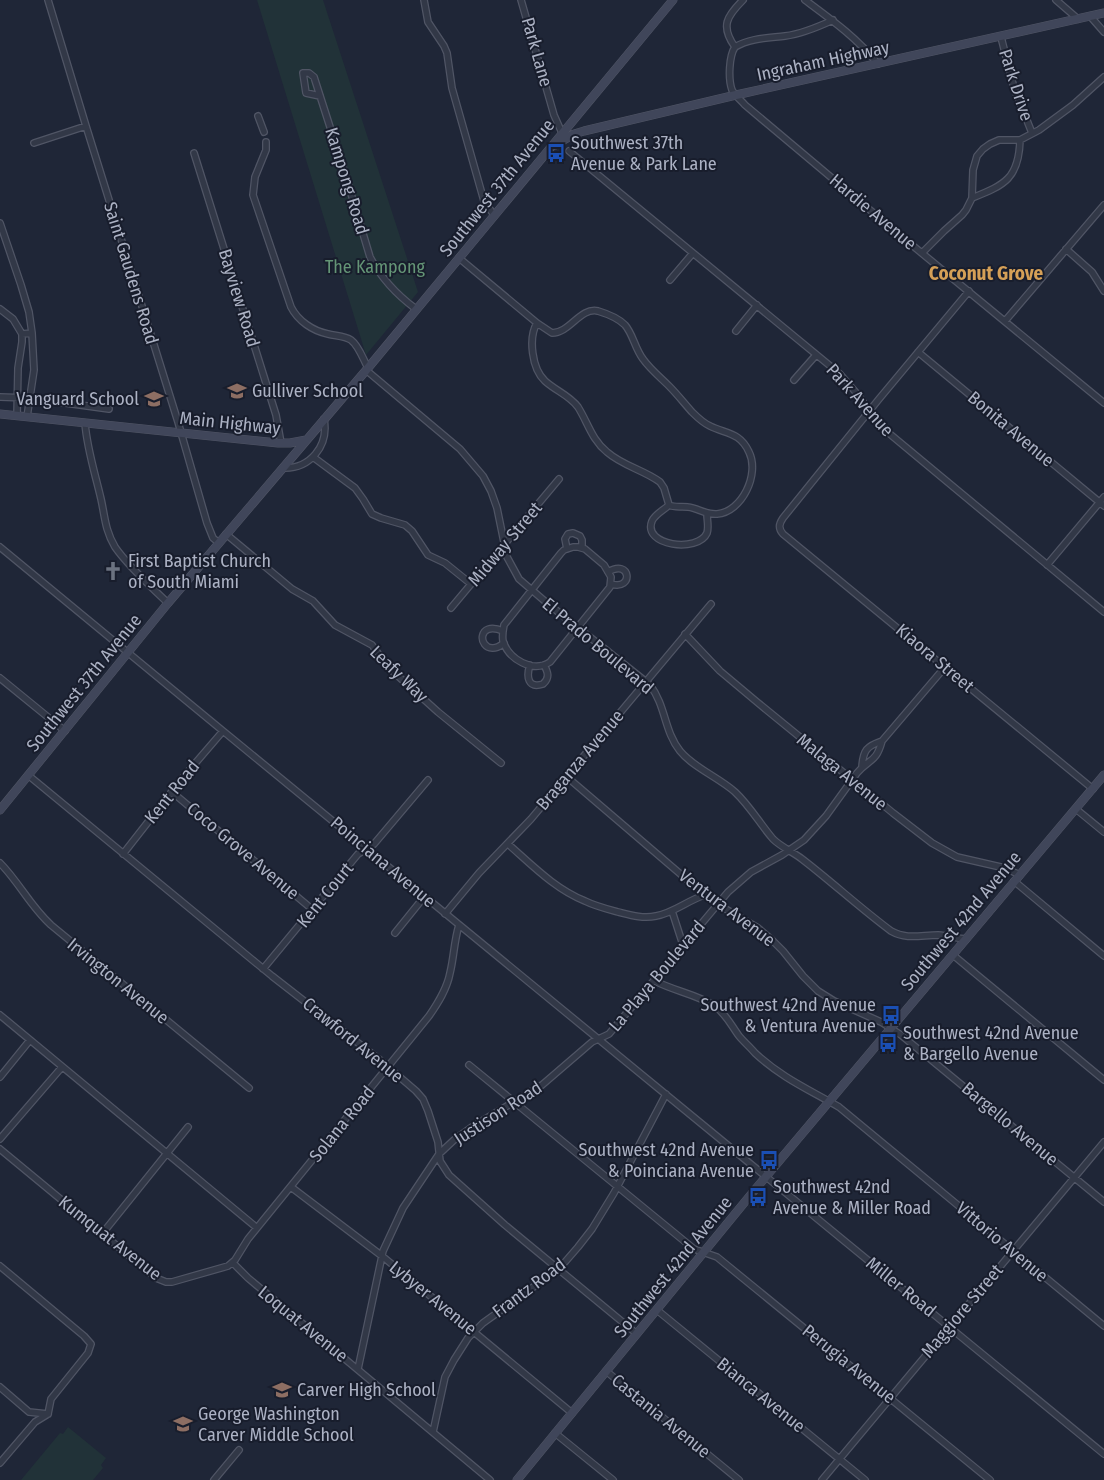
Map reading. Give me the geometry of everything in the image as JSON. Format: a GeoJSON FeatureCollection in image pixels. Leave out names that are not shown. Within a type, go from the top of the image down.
{"type":"FeatureCollection","features":[{"type":"Feature","properties":{"kind":"main road","name":"Southwest 37th Avenue"},"geometry":{"type":"LineString","coordinates":[[0,810],[168,603],[307,440],[673,0]]}},
{"type":"Feature","properties":{"kind":"main road","name":"Ingraham Highway"},"geometry":{"type":"LineString","coordinates":[[551,147],[579,132],[1104,13]]}},
{"type":"Feature","properties":{"kind":"main road","name":"Main Highway"},"geometry":{"type":"LineString","coordinates":[[0,414],[282,444],[307,440]]}},
{"type":"Feature","properties":{"kind":"main road"},"geometry":{"type":"LineString","coordinates":[[282,444],[287,450],[286,465]]}},
{"type":"Feature","properties":{"kind":"main road","name":"Southwest 42nd Avenue"},"geometry":{"type":"LineString","coordinates":[[517,1480],[891,1028],[1104,775]]}},
{"type":"Feature","properties":{"kind":"street","name":"Saint Gaudens Road"},"geometry":{"type":"LineString","coordinates":[[48,0],[207,523],[213,538],[219,543]]}},
{"type":"Feature","properties":{"kind":"street"},"geometry":{"type":"LineString","coordinates":[[424,0],[428,22],[446,50],[454,96],[484,201],[494,215]]}},
{"type":"Feature","properties":{"kind":"street","name":"Park Lane"},"geometry":{"type":"LineString","coordinates":[[522,0],[554,115],[562,133]]}},
{"type":"Feature","properties":{"kind":"street"},"geometry":{"type":"LineString","coordinates":[[735,46],[728,34],[727,22],[731,13],[743,0]]}},
{"type":"Feature","properties":{"kind":"street"},"geometry":{"type":"LineString","coordinates":[[805,0],[833,20],[868,52],[878,64]]}},
{"type":"Feature","properties":{"kind":"street"},"geometry":{"type":"LineString","coordinates":[[1056,0],[1078,19]]}},
{"type":"Feature","properties":{"kind":"street"},"geometry":{"type":"LineString","coordinates":[[1090,16],[1104,32]]}},
{"type":"Feature","properties":{"kind":"street"},"geometry":{"type":"LineString","coordinates":[[736,95],[731,86],[730,63],[731,54],[735,46],[752,41],[804,32],[833,20]]}},
{"type":"Feature","properties":{"kind":"street","name":"Park Drive"},"geometry":{"type":"LineString","coordinates":[[1001,37],[1014,88],[1032,133]]}},
{"type":"Feature","properties":{"kind":"street"},"geometry":{"type":"LineString","coordinates":[[972,198],[973,170],[979,152],[994,142],[1020,140],[1049,123],[1067,110],[1104,77]]}},
{"type":"Feature","properties":{"kind":"street","name":"Hardie Avenue"},"geometry":{"type":"LineString","coordinates":[[736,95],[745,105],[1104,403]]}},
{"type":"Feature","properties":{"kind":"street","name":"Kampong Road"},"geometry":{"type":"LineString","coordinates":[[320,96],[370,257],[386,282],[399,296],[416,309]]}},
{"type":"Feature","properties":{"kind":"street"},"geometry":{"type":"LineString","coordinates":[[258,116],[264,132]]}},
{"type":"Feature","properties":{"kind":"street"},"geometry":{"type":"LineString","coordinates":[[34,143],[86,126]]}},
{"type":"Feature","properties":{"kind":"street"},"geometry":{"type":"LineString","coordinates":[[922,253],[944,230],[962,215],[972,198],[1002,184],[1013,173],[1020,140]]}},
{"type":"Feature","properties":{"kind":"street"},"geometry":{"type":"LineString","coordinates":[[266,142],[266,153],[255,177],[253,195],[291,307],[299,318],[315,329],[352,341],[357,346],[366,369]]}},
{"type":"Feature","properties":{"kind":"street","name":"Park Avenue"},"geometry":{"type":"LineString","coordinates":[[569,151],[816,354],[846,380],[879,425],[1104,612]]}},
{"type":"Feature","properties":{"kind":"street","name":"Bayview Road"},"geometry":{"type":"LineString","coordinates":[[194,153],[276,415],[282,444]]}},
{"type":"Feature","properties":{"kind":"street"},"geometry":{"type":"LineString","coordinates":[[1005,321],[1104,205]]}},
{"type":"Feature","properties":{"kind":"street"},"geometry":{"type":"LineString","coordinates":[[0,223],[29,312],[32,333],[34,364],[26,417]]}},
{"type":"Feature","properties":{"kind":"street"},"geometry":{"type":"LineString","coordinates":[[1066,249],[1092,272],[1104,291]]}},
{"type":"Feature","properties":{"kind":"street"},"geometry":{"type":"LineString","coordinates":[[670,280],[693,253]]}},
{"type":"Feature","properties":{"kind":"street"},"geometry":{"type":"LineString","coordinates":[[459,258],[549,332],[554,333],[565,329],[590,311],[600,312],[615,318],[626,327],[642,358],[696,415],[708,425],[735,434],[744,443],[750,453],[752,465],[749,483],[744,495],[729,511],[706,514],[690,507],[674,507],[669,505]]}},
{"type":"Feature","properties":{"kind":"street"},"geometry":{"type":"LineString","coordinates":[[869,412],[969,291]]}},
{"type":"Feature","properties":{"kind":"street"},"geometry":{"type":"LineString","coordinates":[[736,331],[757,305]]}},
{"type":"Feature","properties":{"kind":"street"},"geometry":{"type":"LineString","coordinates":[[0,309],[13,319],[22,334],[18,368],[17,416]]}},
{"type":"Feature","properties":{"kind":"street"},"geometry":{"type":"LineString","coordinates":[[537,323],[532,336],[532,346],[536,366],[542,378],[575,403],[592,436],[606,452],[660,482],[666,491],[669,505]]}},
{"type":"Feature","properties":{"kind":"street"},"geometry":{"type":"LineString","coordinates":[[22,334],[32,333]]}},
{"type":"Feature","properties":{"kind":"street","name":"Bonita Avenue"},"geometry":{"type":"LineString","coordinates":[[918,352],[1103,502]]}},
{"type":"Feature","properties":{"kind":"street"},"geometry":{"type":"LineString","coordinates":[[794,380],[816,354]]}},
{"type":"Feature","properties":{"kind":"street","name":"El Prado Boulevard"},"geometry":{"type":"LineString","coordinates":[[366,369],[441,432],[470,460],[483,476],[491,491],[498,512],[507,557],[516,575],[532,591],[650,685],[658,695],[673,740],[682,753],[734,792],[752,810],[774,840],[800,857],[882,924],[895,932],[907,936],[938,935],[966,939]]}},
{"type":"Feature","properties":{"kind":"street"},"geometry":{"type":"LineString","coordinates":[[0,397],[29,398],[109,409]]}},
{"type":"Feature","properties":{"kind":"street","name":"Kiaora Street"},"geometry":{"type":"LineString","coordinates":[[869,412],[783,518],[779,526],[783,534],[1093,789]]}},
{"type":"Feature","properties":{"kind":"street"},"geometry":{"type":"LineString","coordinates":[[286,465],[293,468],[300,466],[313,457],[324,437],[324,419]]}},
{"type":"Feature","properties":{"kind":"street"},"geometry":{"type":"LineString","coordinates":[[85,423],[102,500],[105,524],[109,534],[120,553],[168,603]]}},
{"type":"Feature","properties":{"kind":"street"},"geometry":{"type":"LineString","coordinates":[[313,457],[355,488],[372,514],[405,525],[428,556],[445,563],[472,584]]}},
{"type":"Feature","properties":{"kind":"street","name":"Midway Street"},"geometry":{"type":"LineString","coordinates":[[451,608],[559,479]]}},
{"type":"Feature","properties":{"kind":"street"},"geometry":{"type":"LineString","coordinates":[[1047,565],[1103,502]]}},
{"type":"Feature","properties":{"kind":"street"},"geometry":{"type":"LineString","coordinates":[[669,505],[654,517],[652,525],[654,535],[667,542],[692,544],[703,538],[708,530],[706,514]]}},
{"type":"Feature","properties":{"kind":"street"},"geometry":{"type":"LineString","coordinates":[[567,549],[564,542],[566,537],[573,532],[580,536],[582,548]]}},
{"type":"Feature","properties":{"kind":"street","name":"Leafy Way"},"geometry":{"type":"LineString","coordinates":[[226,534],[292,589],[313,601],[335,625],[372,645],[388,666],[438,712],[501,763]]}},
{"type":"Feature","properties":{"kind":"street","name":"Poinciana Avenue"},"geometry":{"type":"LineString","coordinates":[[0,547],[767,1177]]}},
{"type":"Feature","properties":{"kind":"street"},"geometry":{"type":"LineString","coordinates":[[582,548],[604,565],[612,580],[611,584],[606,593],[550,662],[544,665],[530,665],[517,659],[504,643],[504,625],[561,553],[567,549],[582,548]]}},
{"type":"Feature","properties":{"kind":"street"},"geometry":{"type":"LineString","coordinates":[[608,572],[620,568],[626,574],[626,581],[623,584],[619,586],[611,584]]}},
{"type":"Feature","properties":{"kind":"street","name":"Braganza Avenue"},"geometry":{"type":"LineString","coordinates":[[445,914],[479,873],[508,844],[567,777],[711,604]]}},
{"type":"Feature","properties":{"kind":"street"},"geometry":{"type":"LineString","coordinates":[[503,631],[490,628],[484,632],[482,639],[486,646],[492,648],[504,643]]}},
{"type":"Feature","properties":{"kind":"street","name":"Malaga Avenue"},"geometry":{"type":"LineString","coordinates":[[685,634],[724,674],[912,829],[939,848],[957,857],[1010,869],[1017,878],[1104,956]]}},
{"type":"Feature","properties":{"kind":"street"},"geometry":{"type":"LineString","coordinates":[[530,665],[528,679],[532,684],[538,685],[543,684],[548,677],[548,672],[544,665]]}},
{"type":"Feature","properties":{"kind":"street","name":"La Playa Boulevard"},"geometry":{"type":"LineString","coordinates":[[862,767],[866,750],[882,741],[945,667]]}},
{"type":"Feature","properties":{"kind":"street"},"geometry":{"type":"LineString","coordinates":[[0,678],[64,731]]}},
{"type":"Feature","properties":{"kind":"street","name":"Kent Road"},"geometry":{"type":"LineString","coordinates":[[122,854],[223,731]]}},
{"type":"Feature","properties":{"kind":"street","name":"La Playa Boulevard"},"geometry":{"type":"LineString","coordinates":[[599,1039],[613,1030],[728,892],[743,878],[804,840],[822,822],[862,767],[878,755],[882,741]]}},
{"type":"Feature","properties":{"kind":"street","name":"Crawford Avenue"},"geometry":{"type":"LineString","coordinates":[[28,776],[263,969],[389,1067],[416,1091],[424,1102],[435,1129],[442,1165],[454,1180],[505,1225],[637,1334]]}},
{"type":"Feature","properties":{"kind":"street","name":"Ventura Avenue"},"geometry":{"type":"LineString","coordinates":[[567,777],[717,905],[752,924],[767,935],[783,951],[806,980],[822,994],[891,1028]]}},
{"type":"Feature","properties":{"kind":"street","name":"Kent Court"},"geometry":{"type":"LineString","coordinates":[[263,969],[358,854],[374,844],[428,780]]}},
{"type":"Feature","properties":{"kind":"street","name":"Coco Grove Avenue"},"geometry":{"type":"LineString","coordinates":[[172,792],[313,910]]}},
{"type":"Feature","properties":{"kind":"street"},"geometry":{"type":"LineString","coordinates":[[1076,809],[1104,832]]}},
{"type":"Feature","properties":{"kind":"street"},"geometry":{"type":"LineString","coordinates":[[508,844],[554,884],[584,901],[609,910],[641,917],[659,916],[705,895]]}},
{"type":"Feature","properties":{"kind":"street","name":"Irvington Avenue"},"geometry":{"type":"LineString","coordinates":[[0,863],[14,879],[33,907],[51,925],[249,1088]]}},
{"type":"Feature","properties":{"kind":"street"},"geometry":{"type":"LineString","coordinates":[[395,933],[424,897]]}},
{"type":"Feature","properties":{"kind":"street"},"geometry":{"type":"LineString","coordinates":[[672,910],[683,945]]}},
{"type":"Feature","properties":{"kind":"street","name":"Solana Road"},"geometry":{"type":"LineString","coordinates":[[233,1263],[257,1228],[423,1025],[442,995],[450,973],[459,925]]}},
{"type":"Feature","properties":{"kind":"street"},"geometry":{"type":"LineString","coordinates":[[953,955],[1104,1080]]}},
{"type":"Feature","properties":{"kind":"street","name":"Vittorio Avenue"},"geometry":{"type":"LineString","coordinates":[[655,981],[713,1005],[728,1019],[739,1036],[750,1048],[770,1066],[790,1080],[839,1107],[1104,1326]]}},
{"type":"Feature","properties":{"kind":"street"},"geometry":{"type":"LineString","coordinates":[[0,1015],[257,1228]]}},
{"type":"Feature","properties":{"kind":"street","name":"Bargello Avenue"},"geometry":{"type":"LineString","coordinates":[[891,1028],[902,1035],[1104,1202]]}},
{"type":"Feature","properties":{"kind":"street","name":"Justison Road"},"geometry":{"type":"LineString","coordinates":[[358,1369],[386,1244],[403,1208],[439,1154],[472,1127],[542,1085],[587,1046],[599,1039]]}},
{"type":"Feature","properties":{"kind":"street"},"geometry":{"type":"LineString","coordinates":[[0,1077],[30,1040]]}},
{"type":"Feature","properties":{"kind":"street","name":"Perugia Avenue"},"geometry":{"type":"LineString","coordinates":[[469,1065],[694,1249],[717,1257],[990,1480]]}},
{"type":"Feature","properties":{"kind":"street"},"geometry":{"type":"LineString","coordinates":[[0,1139],[62,1067]]}},
{"type":"Feature","properties":{"kind":"street","name":"Frantz Road"},"geometry":{"type":"LineString","coordinates":[[433,1432],[445,1377],[473,1331],[540,1283],[573,1254],[588,1235],[618,1185],[666,1094]]}},
{"type":"Feature","properties":{"kind":"street"},"geometry":{"type":"LineString","coordinates":[[102,1234],[188,1127]]}},
{"type":"Feature","properties":{"kind":"street","name":"Maggiore Street"},"geometry":{"type":"LineString","coordinates":[[822,1480],[1104,1142]]}},
{"type":"Feature","properties":{"kind":"street","name":"Kumquat Avenue"},"geometry":{"type":"LineString","coordinates":[[0,1149],[153,1276],[166,1282],[172,1282],[226,1267],[233,1263]]}},
{"type":"Feature","properties":{"kind":"street","name":"Miller Road"},"geometry":{"type":"LineString","coordinates":[[767,1177],[1104,1454]]}},
{"type":"Feature","properties":{"kind":"street","name":"Lybyer Avenue"},"geometry":{"type":"LineString","coordinates":[[291,1186],[382,1256],[572,1413]]}},
{"type":"Feature","properties":{"kind":"street","name":"Loquat Avenue"},"geometry":{"type":"LineString","coordinates":[[233,1263],[248,1278],[490,1480]]}},
{"type":"Feature","properties":{"kind":"street"},"geometry":{"type":"LineString","coordinates":[[0,1266],[84,1336],[91,1344],[88,1353],[51,1399],[48,1414],[35,1422],[0,1464]]}},
{"type":"Feature","properties":{"kind":"street","name":"Bianca Avenue"},"geometry":{"type":"LineString","coordinates":[[657,1310],[865,1480]]}},
{"type":"Feature","properties":{"kind":"street","name":"Castania Avenue"},"geometry":{"type":"LineString","coordinates":[[606,1371],[740,1480]]}},
{"type":"Feature","properties":{"kind":"street"},"geometry":{"type":"LineString","coordinates":[[0,1387],[29,1412],[48,1414]]}},
{"type":"Feature","properties":{"kind":"street"},"geometry":{"type":"LineString","coordinates":[[555,1433],[613,1480]]}},
{"type":"Feature","properties":{"kind":"street"},"geometry":{"type":"LineString","coordinates":[[217,1479],[239,1450]]}},
{"type":"Feature","properties":{"kind":"green space","name":"The Kampong"},"geometry":{"type":"Polygon","coordinates":[[[257,0],[323,0],[418,292],[366,355],[257,0]]]}},
{"type":"Feature","properties":{"kind":"green space"},"geometry":{"type":"Polygon","coordinates":[[[68,1427],[106,1458],[101,1465],[103,1468],[93,1480],[21,1480],[60,1433],[63,1434],[68,1427]]]}},
{"type":"Feature","properties":{"kind":"place","name":"Southwest 37th Avenue & Park Lane"},"geometry":{"type":"Point","coordinates":[556,153]}},
{"type":"Feature","properties":{"kind":"place","name":"Gulliver School"},"geometry":{"type":"Point","coordinates":[237,391]}},
{"type":"Feature","properties":{"kind":"place","name":"Vanguard School"},"geometry":{"type":"Point","coordinates":[154,399]}},
{"type":"Feature","properties":{"kind":"place","name":"First Baptist Church of South Miami"},"geometry":{"type":"Point","coordinates":[113,571]}},
{"type":"Feature","properties":{"kind":"place","name":"Southwest 42nd Avenue & Ventura Avenue"},"geometry":{"type":"Point","coordinates":[891,1015]}},
{"type":"Feature","properties":{"kind":"place","name":"Southwest 42nd Avenue & Bargello Avenue"},"geometry":{"type":"Point","coordinates":[888,1043]}},
{"type":"Feature","properties":{"kind":"place","name":"Southwest 42nd Avenue & Poinciana Avenue"},"geometry":{"type":"Point","coordinates":[769,1160]}},
{"type":"Feature","properties":{"kind":"place","name":"Southwest 42nd Avenue & Miller Road"},"geometry":{"type":"Point","coordinates":[758,1197]}},
{"type":"Feature","properties":{"kind":"place","name":"Carver High School"},"geometry":{"type":"Point","coordinates":[282,1390]}},
{"type":"Feature","properties":{"kind":"place","name":"George Washington Carver Middle School"},"geometry":{"type":"Point","coordinates":[183,1424]}},
{"type":"Feature","properties":{"kind":"district","name":"Coconut Grove"},"geometry":{"type":"Point","coordinates":[986,273]}}]}
